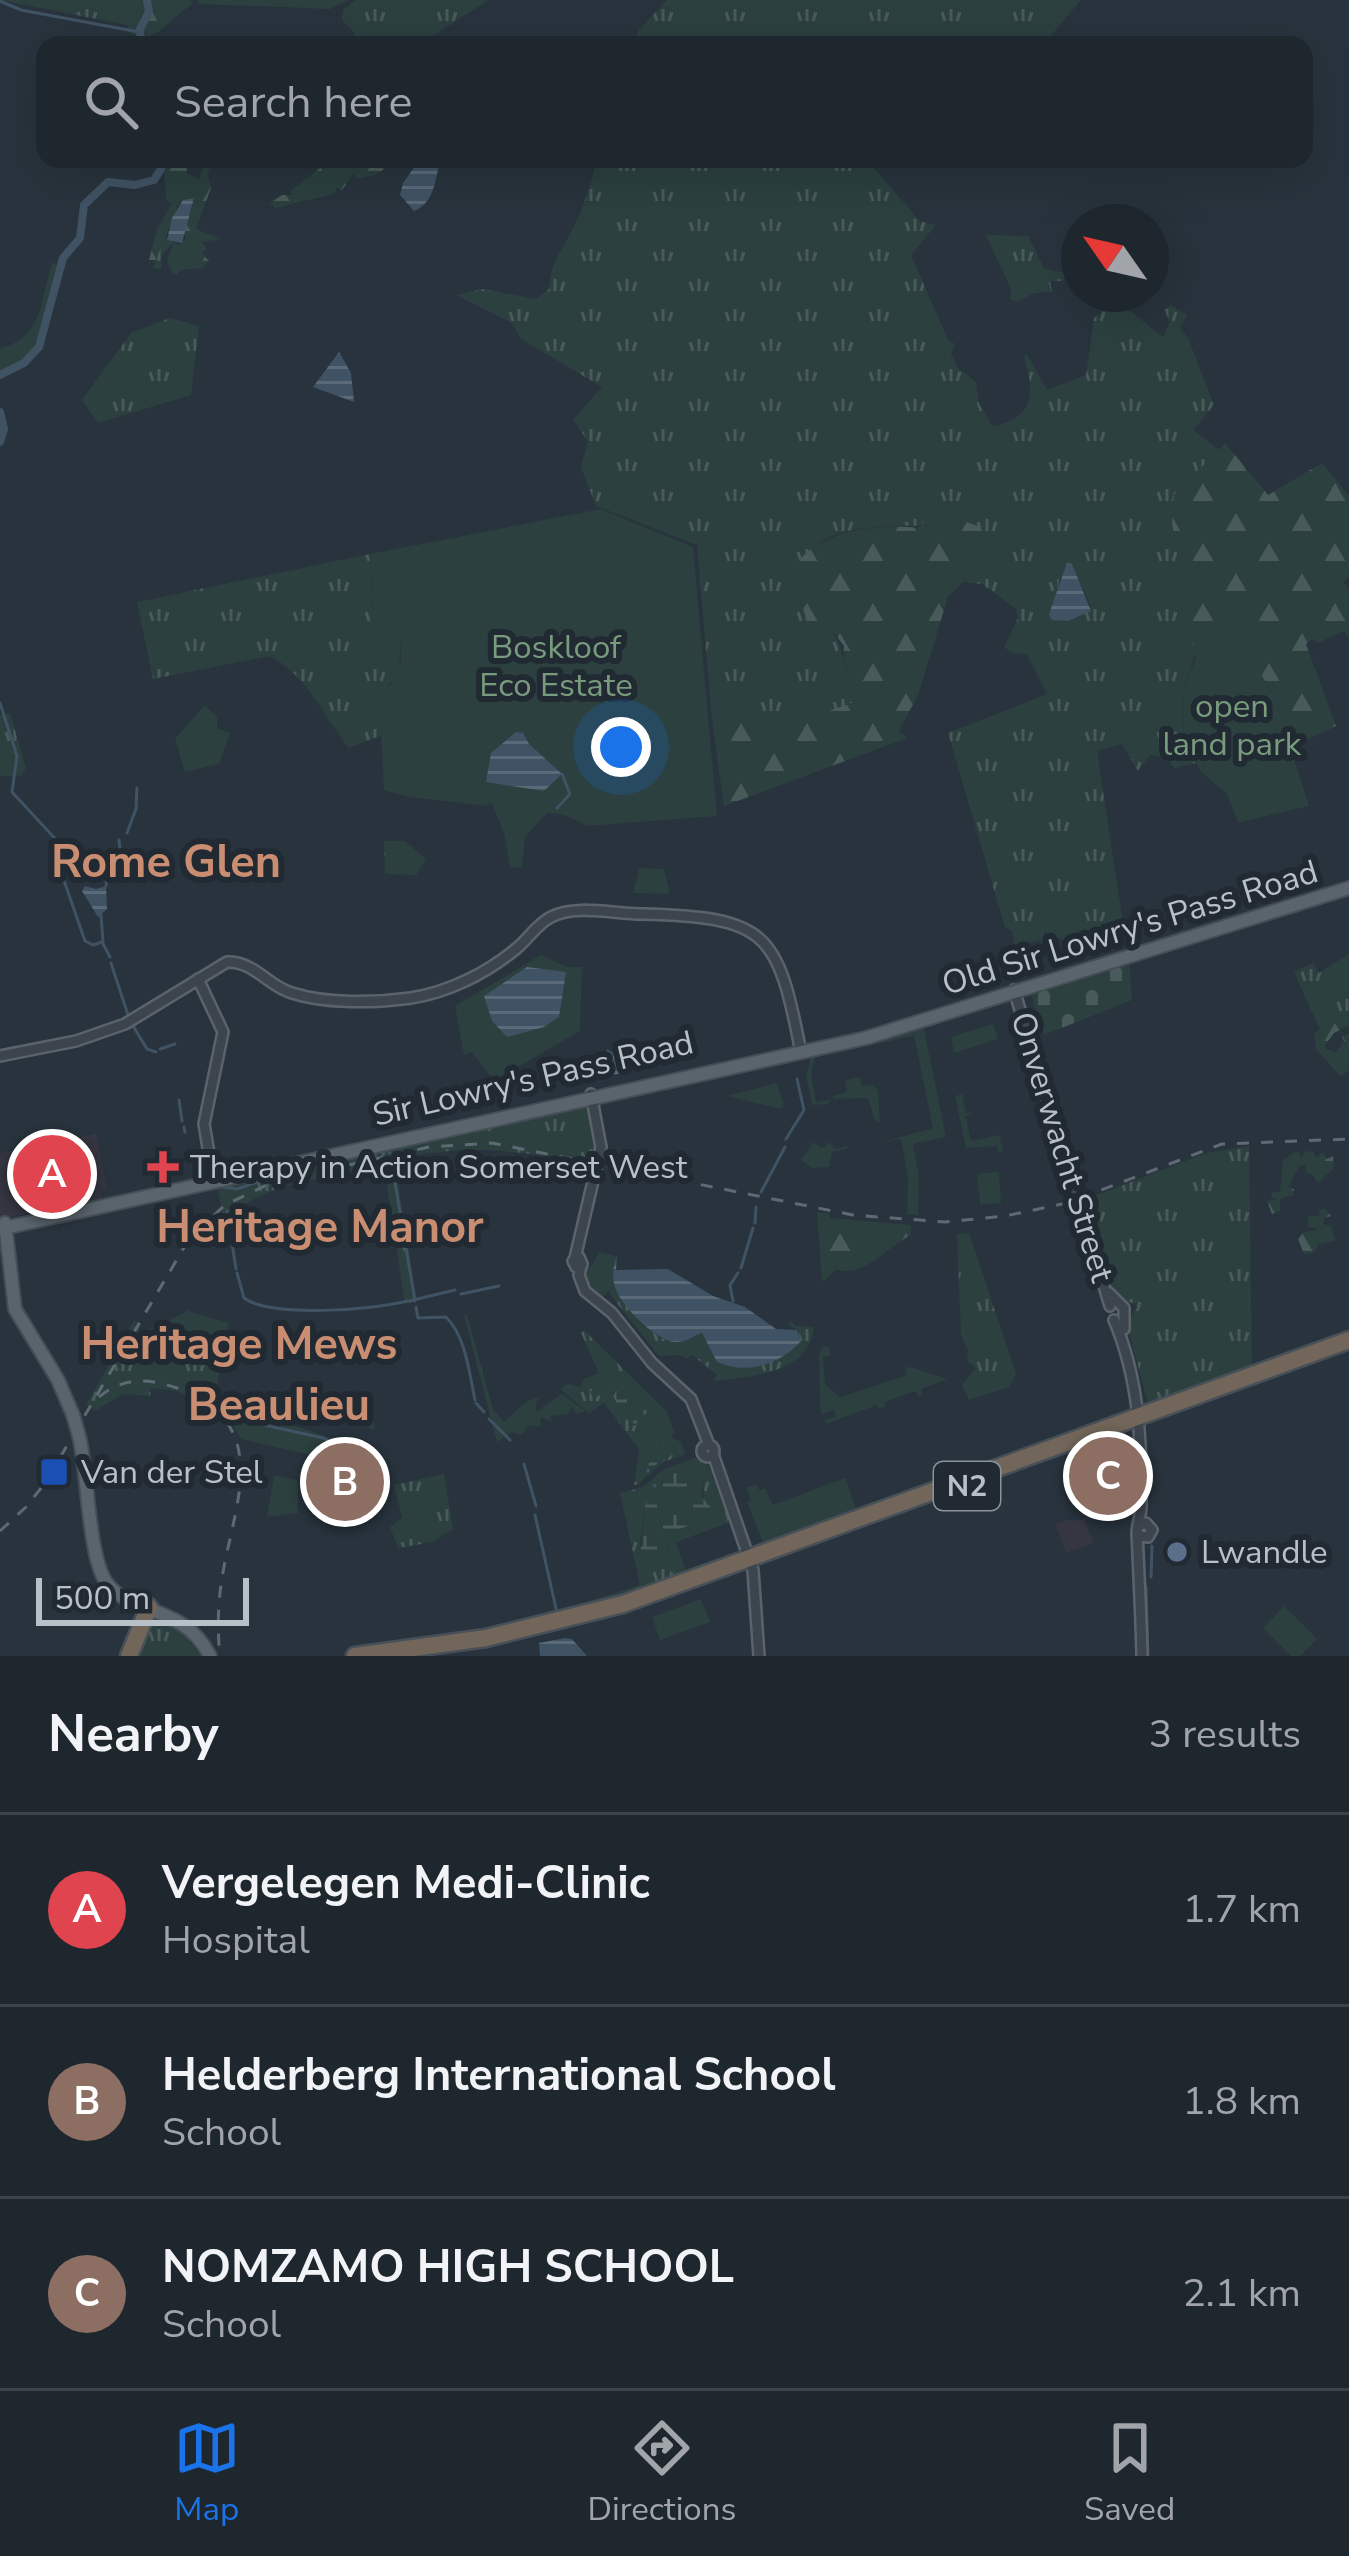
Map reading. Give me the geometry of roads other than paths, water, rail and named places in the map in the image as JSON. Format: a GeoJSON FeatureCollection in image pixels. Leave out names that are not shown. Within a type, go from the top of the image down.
{"type":"FeatureCollection","features":[{"type":"Feature","properties":{"kind":"highway","name":"N2"},"geometry":{"type":"LineString","coordinates":[[403,1656],[486,1645],[566,1627],[1349,1343]]}},
{"type":"Feature","properties":{"kind":"highway","name":"N2"},"geometry":{"type":"LineString","coordinates":[[355,1656],[454,1644],[551,1624],[748,1563]]}},
{"type":"Feature","properties":{"kind":"highway"},"geometry":{"type":"LineString","coordinates":[[129,1656],[148,1609]]}},
{"type":"Feature","properties":{"kind":"main road","name":"Old Sir Lowry's Pass Road"},"geometry":{"type":"LineString","coordinates":[[1070,975],[1349,888]]}},
{"type":"Feature","properties":{"kind":"main road","name":"Sir Lowry's Pass Road"},"geometry":{"type":"LineString","coordinates":[[797,1054],[1070,975]]}},
{"type":"Feature","properties":{"kind":"main road","name":"Old Sir Lowry's Pass Road"},"geometry":{"type":"LineString","coordinates":[[927,1020],[1014,990]]}},
{"type":"Feature","properties":{"kind":"main road","name":"Sir Lowry's Pass Road"},"geometry":{"type":"LineString","coordinates":[[2,1231],[797,1054],[927,1020]]}},
{"type":"Feature","properties":{"kind":"main road"},"geometry":{"type":"LineString","coordinates":[[2,1231],[13,1292]]}},
{"type":"Feature","properties":{"kind":"main road"},"geometry":{"type":"LineString","coordinates":[[2,1231],[17,1314],[73,1414],[98,1572],[109,1592],[182,1628],[207,1656]]}},
{"type":"Feature","properties":{"kind":"street"},"geometry":{"type":"LineString","coordinates":[[0,1056],[76,1041],[125,1024],[221,964],[236,961],[292,993],[351,1000],[406,999],[459,984],[517,948],[547,919],[572,911],[719,917],[749,931],[771,952],[785,977],[797,1054]]}},
{"type":"Feature","properties":{"kind":"street"},"geometry":{"type":"LineString","coordinates":[[771,952],[782,978],[797,1054]]}},
{"type":"Feature","properties":{"kind":"street"},"geometry":{"type":"LineString","coordinates":[[198,979],[223,1032],[204,1124],[213,1181]]}},
{"type":"Feature","properties":{"kind":"street","name":"Onverwacht Street"},"geometry":{"type":"LineString","coordinates":[[1014,990],[1114,1304],[1108,1314],[1118,1318],[1141,1420],[1142,1656]]}},
{"type":"Feature","properties":{"kind":"street"},"geometry":{"type":"LineString","coordinates":[[776,993],[784,998],[788,1010]]}},
{"type":"Feature","properties":{"kind":"street"},"geometry":{"type":"LineString","coordinates":[[592,1096],[601,1150],[578,1260],[581,1282],[586,1293],[612,1313],[652,1363],[690,1398],[748,1563],[757,1597],[759,1656]]}},
{"type":"Feature","properties":{"kind":"waterway"},"geometry":{"type":"LineString","coordinates":[[140,36],[149,12],[147,0]]}},
{"type":"Feature","properties":{"kind":"waterway"},"geometry":{"type":"LineString","coordinates":[[0,1],[21,10],[139,32]]}},
{"type":"Feature","properties":{"kind":"waterway"},"geometry":{"type":"LineString","coordinates":[[0,375],[24,363],[39,347],[63,258],[80,238],[84,205],[108,182],[135,185],[154,180],[161,168]]}},
{"type":"Feature","properties":{"kind":"waterway"},"geometry":{"type":"LineString","coordinates":[[0,412],[4,429],[0,442]]}},
{"type":"Feature","properties":{"kind":"waterway"},"geometry":{"type":"LineString","coordinates":[[0,703],[17,756],[12,792],[60,844]]}},
{"type":"Feature","properties":{"kind":"waterway"},"geometry":{"type":"LineString","coordinates":[[557,808],[570,794],[562,774]]}},
{"type":"Feature","properties":{"kind":"waterway"},"geometry":{"type":"LineString","coordinates":[[127,833],[137,788]]}},
{"type":"Feature","properties":{"kind":"waterway"},"geometry":{"type":"LineString","coordinates":[[106,886],[107,874],[121,860],[119,840]]}},
{"type":"Feature","properties":{"kind":"waterway"},"geometry":{"type":"LineString","coordinates":[[61,848],[66,853],[62,875],[85,941],[102,942],[110,957]]}},
{"type":"Feature","properties":{"kind":"waterway"},"geometry":{"type":"LineString","coordinates":[[101,915],[103,942]]}},
{"type":"Feature","properties":{"kind":"waterway"},"geometry":{"type":"LineString","coordinates":[[111,963],[129,1018]]}},
{"type":"Feature","properties":{"kind":"waterway"},"geometry":{"type":"LineString","coordinates":[[133,1026],[147,1049],[156,1052]]}},
{"type":"Feature","properties":{"kind":"waterway"},"geometry":{"type":"LineString","coordinates":[[160,1049],[175,1044]]}},
{"type":"Feature","properties":{"kind":"waterway"},"geometry":{"type":"LineString","coordinates":[[786,1139],[804,1110],[797,1079]]}},
{"type":"Feature","properties":{"kind":"waterway"},"geometry":{"type":"LineString","coordinates":[[179,1100],[182,1121]]}},
{"type":"Feature","properties":{"kind":"waterway"},"geometry":{"type":"LineString","coordinates":[[184,1127],[185,1132]]}},
{"type":"Feature","properties":{"kind":"waterway"},"geometry":{"type":"LineString","coordinates":[[761,1192],[785,1147]]}},
{"type":"Feature","properties":{"kind":"waterway"},"geometry":{"type":"LineString","coordinates":[[223,1187],[237,1189],[284,1173],[390,1153]]}},
{"type":"Feature","properties":{"kind":"waterway"},"geometry":{"type":"LineString","coordinates":[[391,1159],[415,1301]]}},
{"type":"Feature","properties":{"kind":"waterway"},"geometry":{"type":"LineString","coordinates":[[755,1223],[756,1207]]}},
{"type":"Feature","properties":{"kind":"waterway"},"geometry":{"type":"LineString","coordinates":[[227,1211],[236,1269]]}},
{"type":"Feature","properties":{"kind":"waterway"},"geometry":{"type":"LineString","coordinates":[[741,1268],[753,1228]]}},
{"type":"Feature","properties":{"kind":"waterway"},"geometry":{"type":"LineString","coordinates":[[237,1273],[244,1298],[276,1308],[348,1309],[407,1301]]}},
{"type":"Feature","properties":{"kind":"waterway"},"geometry":{"type":"LineString","coordinates":[[733,1301],[730,1285],[738,1273]]}},
{"type":"Feature","properties":{"kind":"waterway"},"geometry":{"type":"LineString","coordinates":[[461,1294],[499,1286]]}},
{"type":"Feature","properties":{"kind":"waterway"},"geometry":{"type":"LineString","coordinates":[[409,1301],[455,1290]]}},
{"type":"Feature","properties":{"kind":"waterway"},"geometry":{"type":"LineString","coordinates":[[416,1307],[418,1318],[446,1317],[453,1325],[466,1356],[475,1400]]}},
{"type":"Feature","properties":{"kind":"waterway"},"geometry":{"type":"LineString","coordinates":[[476,1403],[484,1412]]}},
{"type":"Feature","properties":{"kind":"waterway"},"geometry":{"type":"LineString","coordinates":[[214,1404],[228,1417],[323,1438],[332,1455],[364,1463]]}},
{"type":"Feature","properties":{"kind":"waterway"},"geometry":{"type":"LineString","coordinates":[[489,1419],[510,1440]]}},
{"type":"Feature","properties":{"kind":"waterway"},"geometry":{"type":"LineString","coordinates":[[524,1464],[536,1506]]}},
{"type":"Feature","properties":{"kind":"waterway"},"geometry":{"type":"LineString","coordinates":[[535,1515],[557,1613]]}},
{"type":"Feature","properties":{"kind":"waterway"},"geometry":{"type":"LineString","coordinates":[[1151,1577],[1152,1546]]}},
{"type":"Feature","properties":{"kind":"waterway"},"geometry":{"type":"LineString","coordinates":[[1146,1587],[1148,1656]]}},
{"type":"Feature","properties":{"kind":"railway"},"geometry":{"type":"LineString","coordinates":[[0,1531],[45,1483],[189,1239],[225,1205],[273,1182],[429,1147],[492,1143],[853,1215],[945,1222],[1067,1203],[1222,1144],[1349,1139]]}},
{"type":"Feature","properties":{"kind":"railway"},"geometry":{"type":"LineString","coordinates":[[99,1397],[136,1381],[177,1388],[207,1403],[226,1421],[237,1443],[239,1491],[220,1593],[220,1656]]}},
{"type":"Feature","properties":{"kind":"place","name":"Therapy in Action Somerset West"},"geometry":{"type":"Point","coordinates":[163,1167]}},
{"type":"Feature","properties":{"kind":"place","name":"Vergelegen Medi-Clinic"},"geometry":{"type":"Point","coordinates":[52,1174]}},
{"type":"Feature","properties":{"kind":"place","name":"Van der Stel"},"geometry":{"type":"Point","coordinates":[54,1472]}},
{"type":"Feature","properties":{"kind":"place","name":"NOMZAMO HIGH SCHOOL"},"geometry":{"type":"Point","coordinates":[1108,1476]}},
{"type":"Feature","properties":{"kind":"place","name":"Helderberg International School"},"geometry":{"type":"Point","coordinates":[345,1482]}},
{"type":"Feature","properties":{"kind":"place","name":"Lwandle"},"geometry":{"type":"Point","coordinates":[1177,1552]}},
{"type":"Feature","properties":{"kind":"district","name":"Rome Glen"},"geometry":{"type":"Point","coordinates":[166,862]}},
{"type":"Feature","properties":{"kind":"district","name":"Heritage Manor"},"geometry":{"type":"Point","coordinates":[320,1227]}},
{"type":"Feature","properties":{"kind":"district","name":"Heritage Mews"},"geometry":{"type":"Point","coordinates":[239,1344]}},
{"type":"Feature","properties":{"kind":"district","name":"Beaulieu"},"geometry":{"type":"Point","coordinates":[279,1405]}},
{"type":"Feature","properties":{"kind":"park label","name":"Boskloof Eco Estate"},"geometry":{"type":"Point","coordinates":[556,666]}},
{"type":"Feature","properties":{"kind":"park label","name":"open land park"},"geometry":{"type":"Point","coordinates":[1232,725]}}]}
